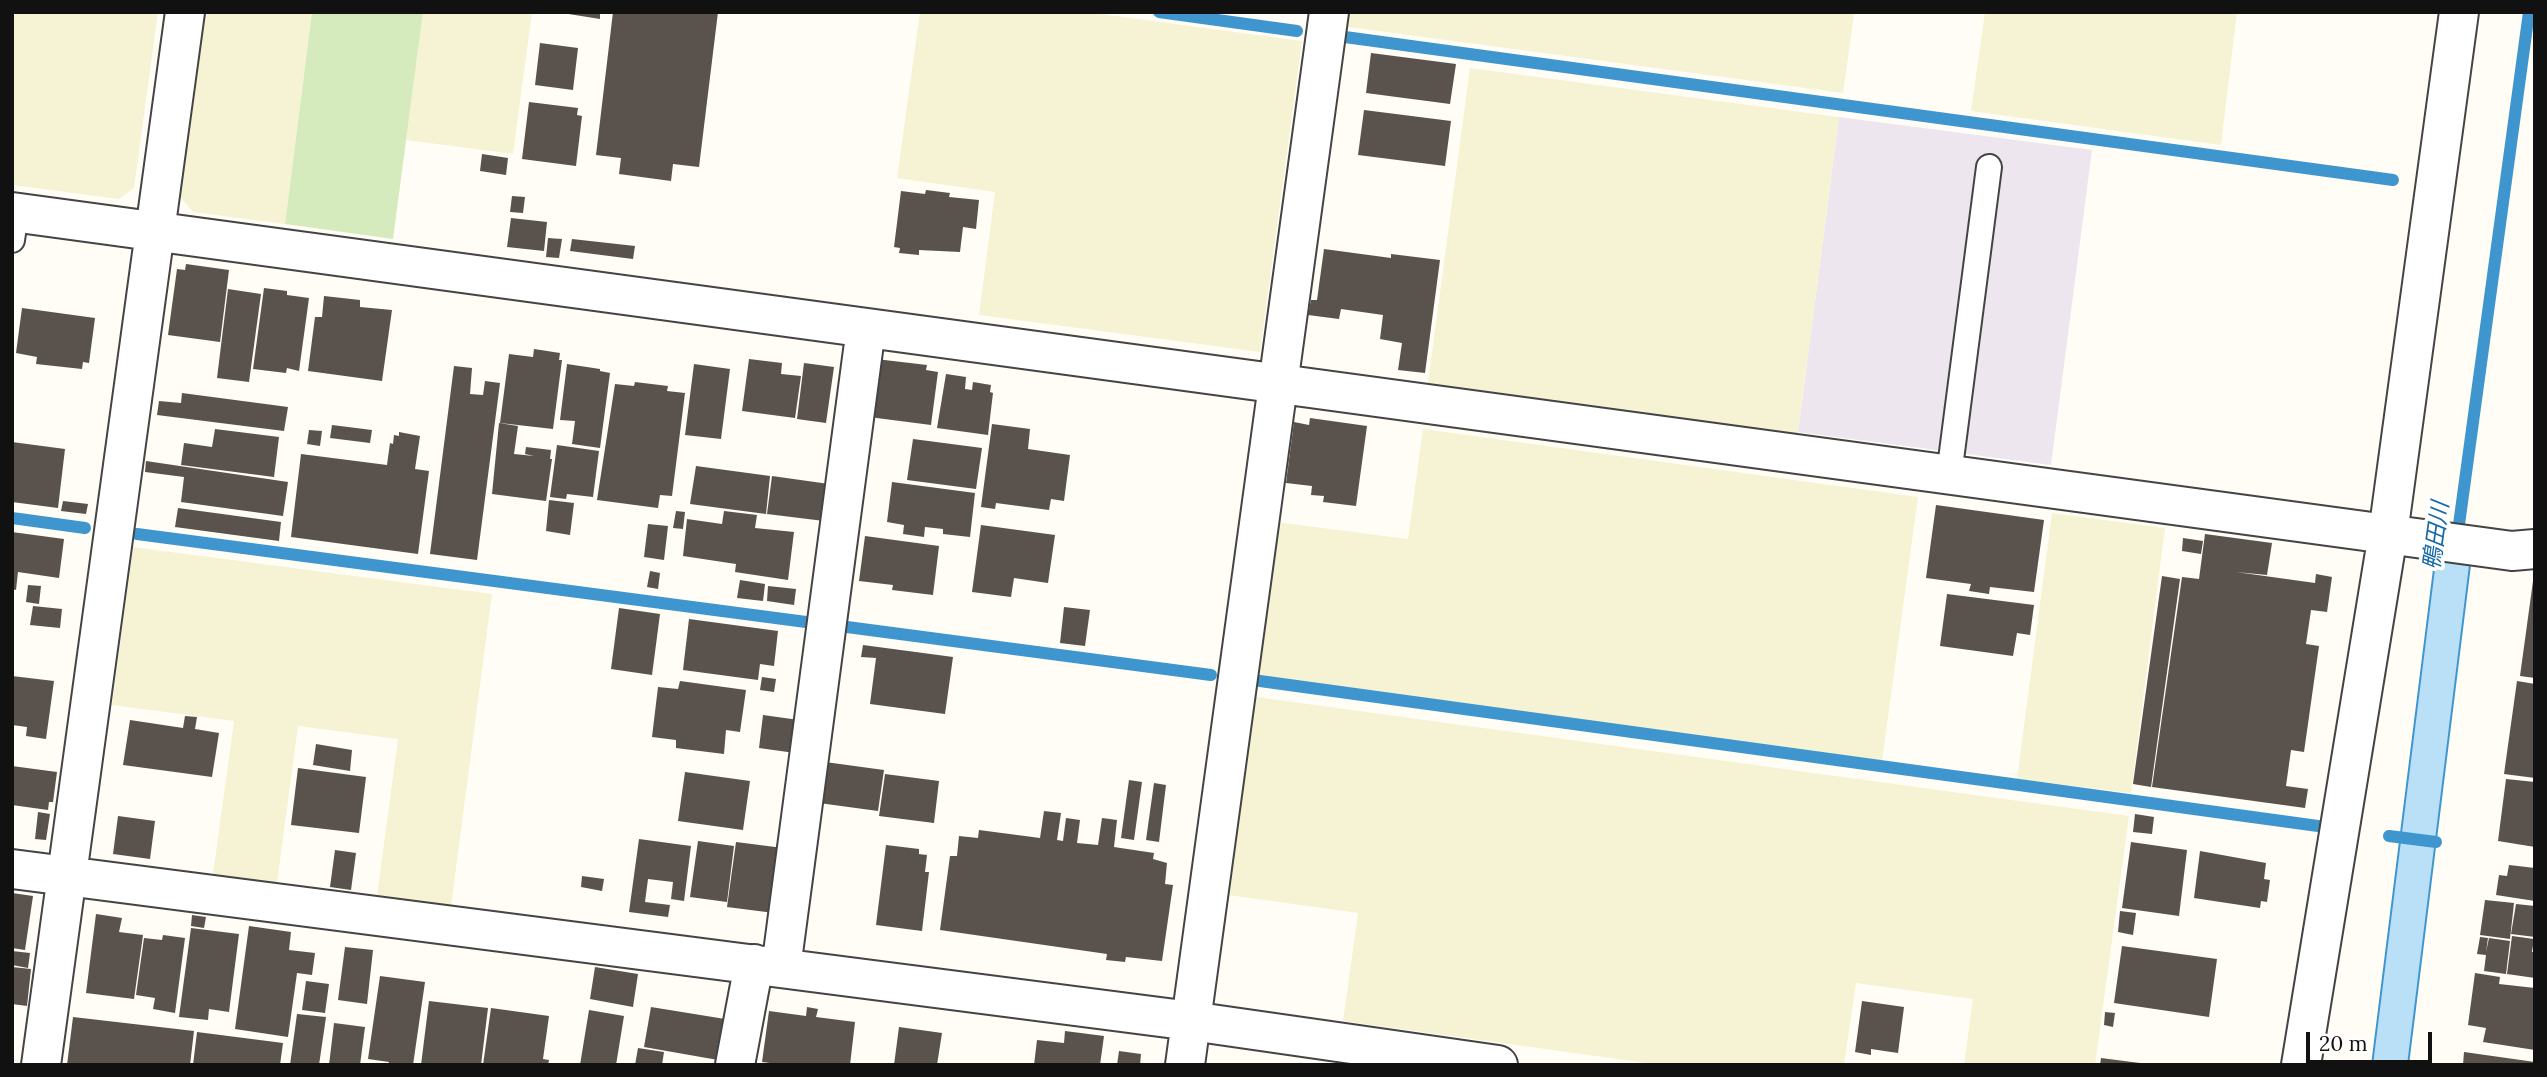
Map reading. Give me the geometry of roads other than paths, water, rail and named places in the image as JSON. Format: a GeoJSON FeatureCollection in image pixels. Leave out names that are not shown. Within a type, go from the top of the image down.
{"type":"FeatureCollection","features":[{"type":"Feature","properties":{"kind":"street"},"geometry":{"type":"LineString","coordinates":[[41,1065],[185,12]]}},
{"type":"Feature","properties":{"kind":"street"},"geometry":{"type":"LineString","coordinates":[[1185,1065],[1329,12]]}},
{"type":"Feature","properties":{"kind":"street"},"geometry":{"type":"LineString","coordinates":[[2301,1065],[2404,536],[2459,12]]}},
{"type":"Feature","properties":{"kind":"street"},"geometry":{"type":"LineString","coordinates":[[14,222],[155,231],[1949,475],[2524,550]]}},
{"type":"Feature","properties":{"kind":"street"},"geometry":{"type":"LineString","coordinates":[[734,1065],[768,966],[866,328]]}},
{"type":"Feature","properties":{"kind":"street"},"geometry":{"type":"LineString","coordinates":[[12,869],[1191,1021],[1318,1053],[1498,1065]]}},
{"type":"Feature","properties":{"kind":"street"},"geometry":{"type":"LineString","coordinates":[[12,1059],[14,1065]]}},
{"type":"Feature","properties":{"kind":"lane"},"geometry":{"type":"LineString","coordinates":[[1949,475],[1989,167]]}},
{"type":"Feature","properties":{"kind":"water"},"geometry":{"type":"Polygon","coordinates":[[[2436,553],[2471,557],[2408,1065],[2372,1065],[2436,553]]]}},
{"type":"Feature","properties":{"kind":"waterway"},"geometry":{"type":"LineString","coordinates":[[1159,12],[1297,31]]}},
{"type":"Feature","properties":{"kind":"waterway","name":"鴨田川"},"geometry":{"type":"LineString","coordinates":[[2457,539],[2529,12]]}},
{"type":"Feature","properties":{"kind":"waterway"},"geometry":{"type":"LineString","coordinates":[[1345,37],[2393,180]]}},
{"type":"Feature","properties":{"kind":"waterway"},"geometry":{"type":"LineString","coordinates":[[12,518],[85,528]]}},
{"type":"Feature","properties":{"kind":"waterway"},"geometry":{"type":"LineString","coordinates":[[137,534],[806,622]]}},
{"type":"Feature","properties":{"kind":"waterway"},"geometry":{"type":"LineString","coordinates":[[847,627],[1211,675]]}},
{"type":"Feature","properties":{"kind":"waterway"},"geometry":{"type":"LineString","coordinates":[[1260,681],[2318,826]]}},
{"type":"Feature","properties":{"kind":"waterway"},"geometry":{"type":"LineString","coordinates":[[2389,836],[2436,842]]}}]}
